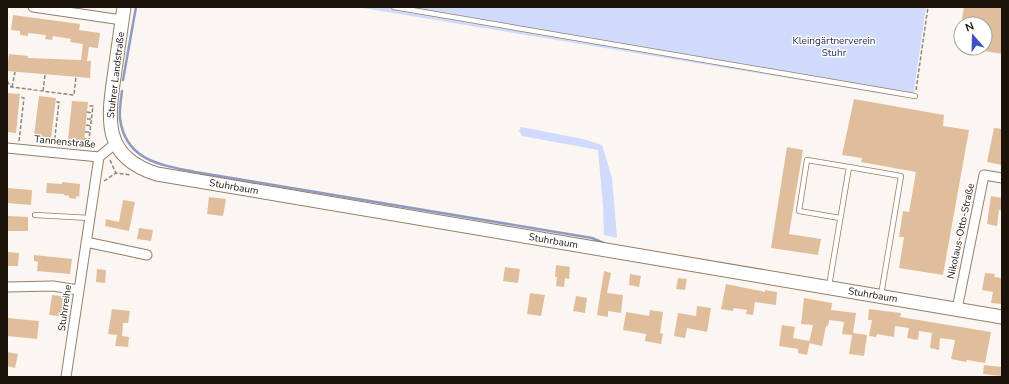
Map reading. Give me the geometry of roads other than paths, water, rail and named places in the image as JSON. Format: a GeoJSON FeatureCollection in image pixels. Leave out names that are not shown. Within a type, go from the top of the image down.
{"type":"FeatureCollection","features":[{"type":"Feature","properties":{"kind":"street"},"geometry":{"type":"LineString","coordinates":[[33,7],[123,14]]}},
{"type":"Feature","properties":{"kind":"street","name":"Stuhrer Landstraße"},"geometry":{"type":"LineString","coordinates":[[116,143],[110,123],[110,110],[123,14]]}},
{"type":"Feature","properties":{"kind":"street","name":"Tannenstraße"},"geometry":{"type":"LineString","coordinates":[[7,148],[87,156],[102,154],[116,143]]}},
{"type":"Feature","properties":{"kind":"street","name":"Stuhrbaum"},"geometry":{"type":"LineString","coordinates":[[116,143],[124,157],[136,166],[158,174],[1002,317]]}},
{"type":"Feature","properties":{"kind":"street","name":"Stuhrreihe"},"geometry":{"type":"LineString","coordinates":[[66,377],[94,188],[102,154]]}},
{"type":"Feature","properties":{"kind":"street","name":"Nikolaus-Otto-Straße"},"geometry":{"type":"LineString","coordinates":[[957,309],[984,175],[1002,178]]}},
{"type":"Feature","properties":{"kind":"street"},"geometry":{"type":"LineString","coordinates":[[86,242],[147,255]]}},
{"type":"Feature","properties":{"kind":"street"},"geometry":{"type":"LineString","coordinates":[[7,287],[53,286],[78,290]]}},
{"type":"Feature","properties":{"kind":"lane"},"geometry":{"type":"LineString","coordinates":[[394,7],[915,96]]}},
{"type":"Feature","properties":{"kind":"lane"},"geometry":{"type":"LineString","coordinates":[[840,218],[799,211],[807,160],[901,176],[880,296]]}},
{"type":"Feature","properties":{"kind":"lane"},"geometry":{"type":"LineString","coordinates":[[828,288],[849,167]]}},
{"type":"Feature","properties":{"kind":"lane"},"geometry":{"type":"LineString","coordinates":[[35,215],[90,218]]}},
{"type":"Feature","properties":{"kind":"waterway"},"geometry":{"type":"LineString","coordinates":[[123,80],[136,7]]}},
{"type":"Feature","properties":{"kind":"waterway"},"geometry":{"type":"LineString","coordinates":[[122,91],[120,119],[129,144],[147,159],[170,167],[592,238],[606,244]]}},
{"type":"Feature","properties":{"kind":"park label","name":"Kleingärtnerverein Stuhr"},"geometry":{"type":"Point","coordinates":[834,46]}}]}
